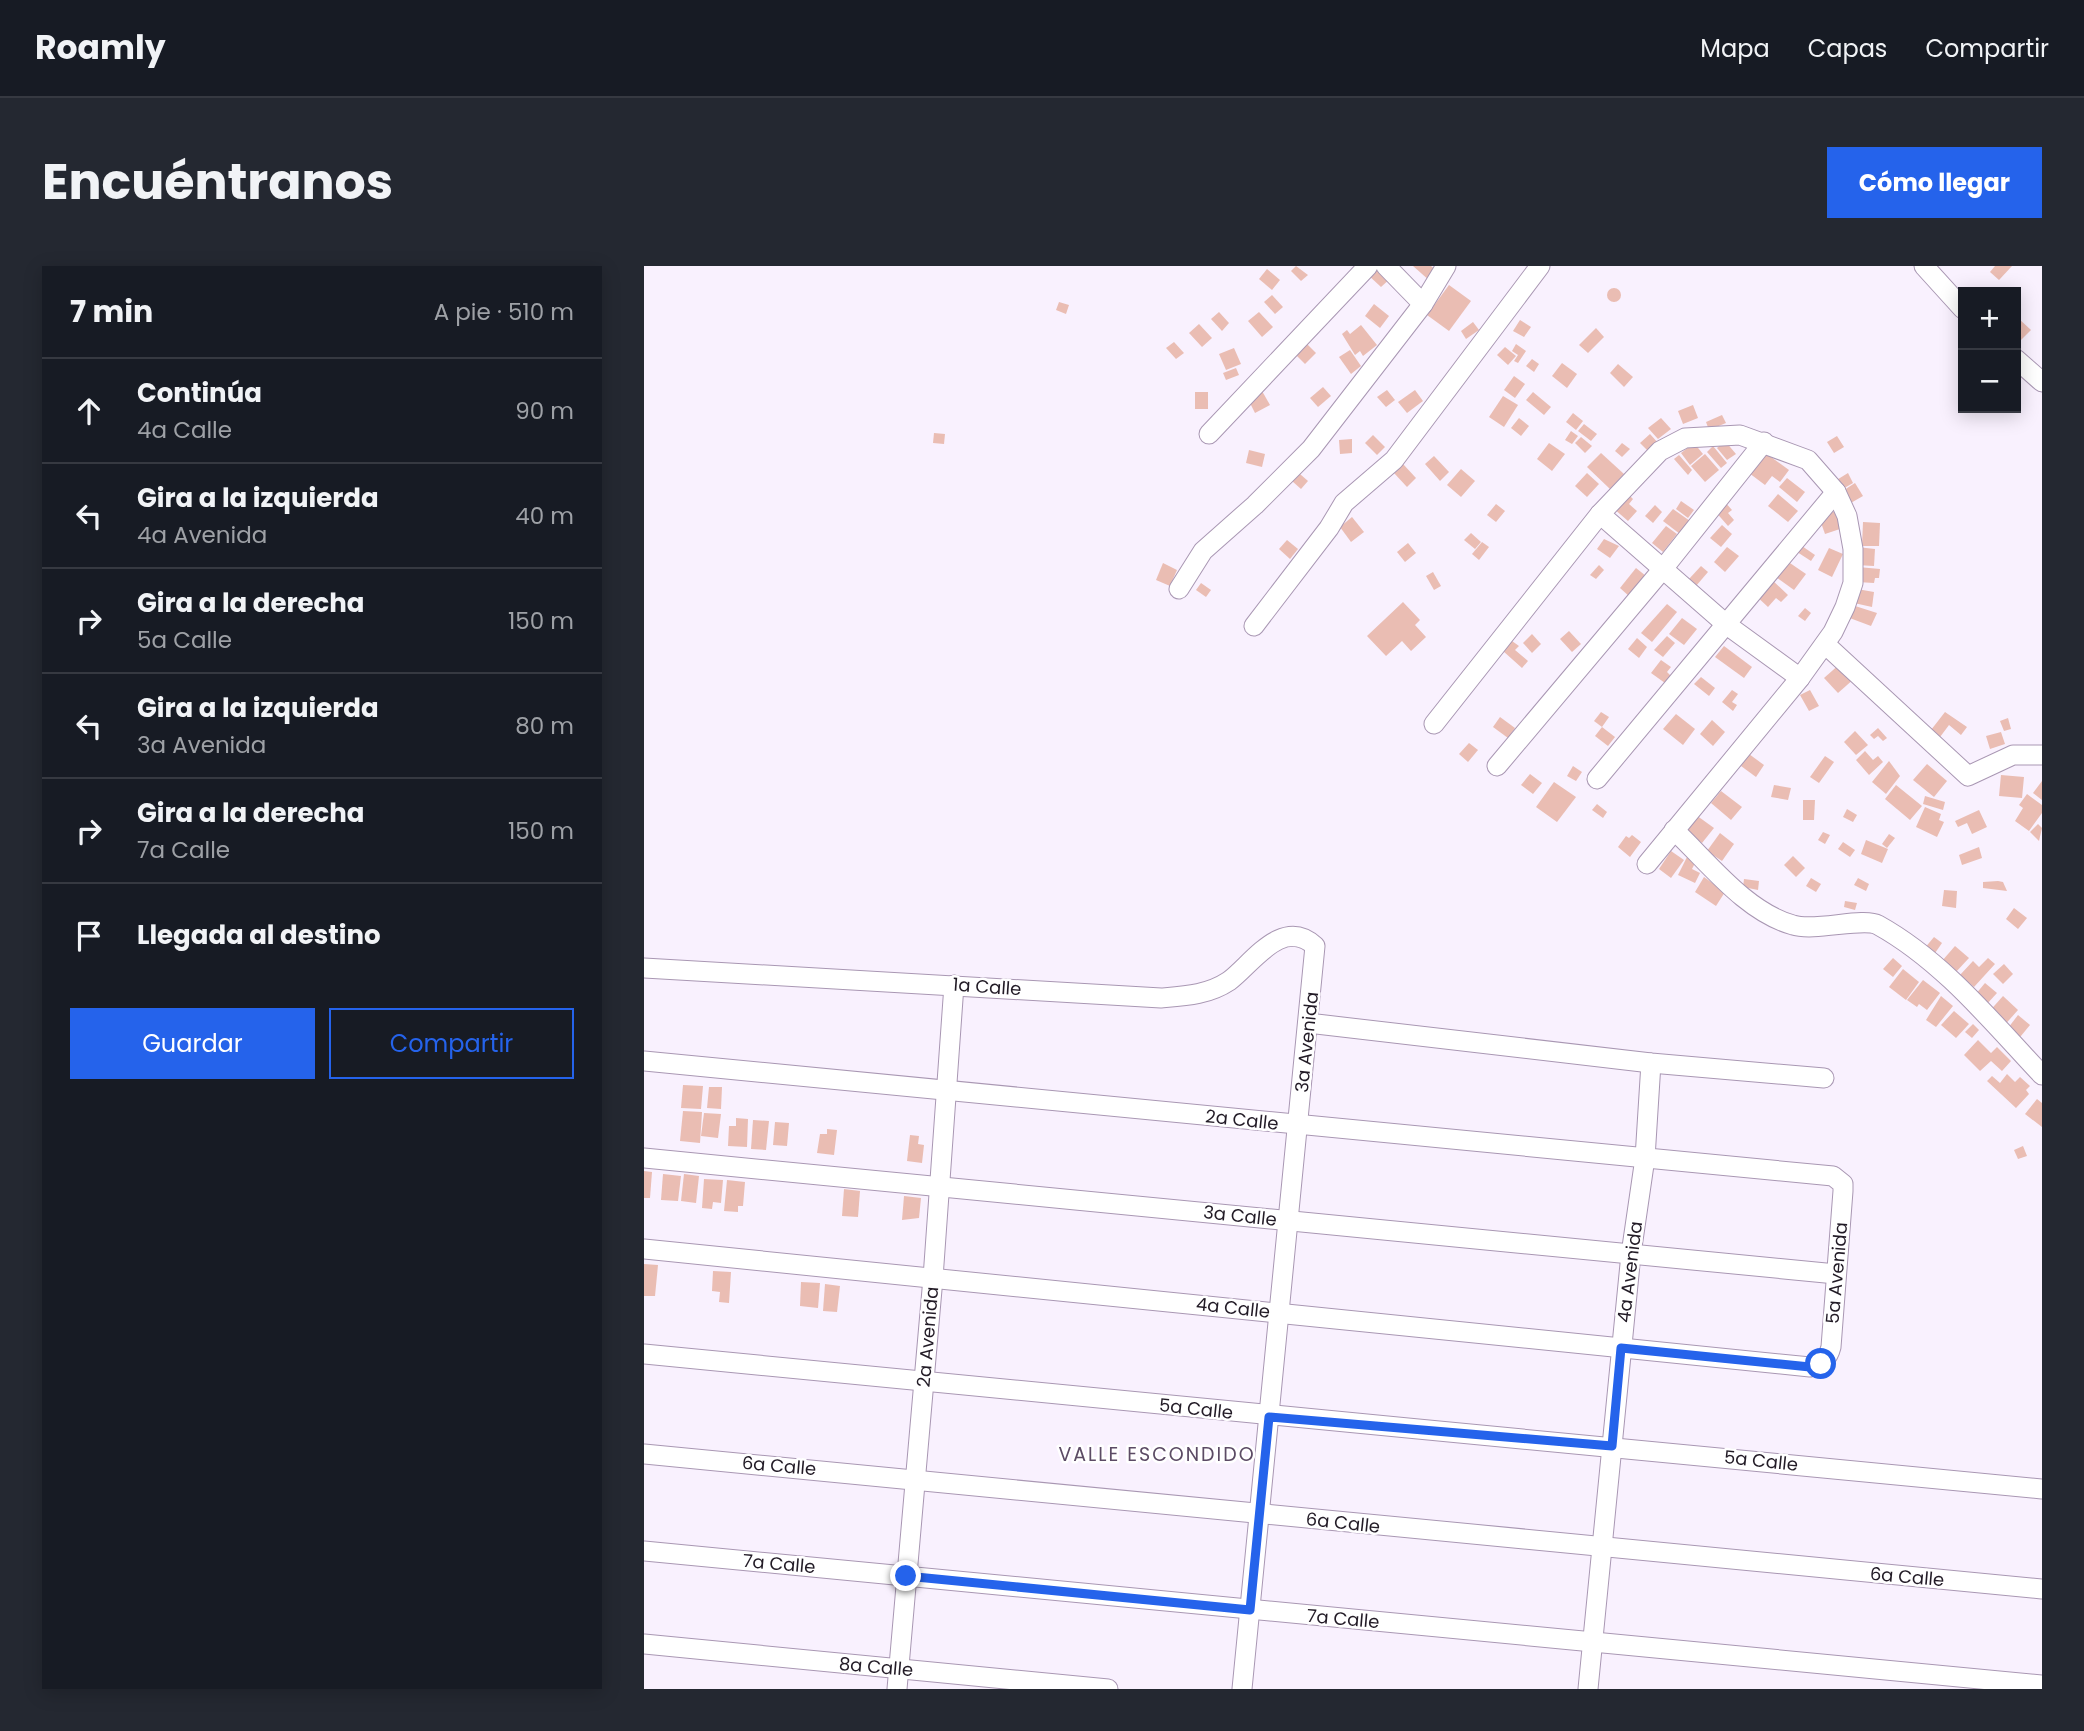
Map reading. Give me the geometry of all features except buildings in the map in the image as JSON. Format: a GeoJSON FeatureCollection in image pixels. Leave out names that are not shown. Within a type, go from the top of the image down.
{"type":"FeatureCollection","features":[{"type":"Feature","properties":{"kind":"street"},"geometry":{"type":"LineString","coordinates":[[1209,434],[1368,266]]}},
{"type":"Feature","properties":{"kind":"street"},"geometry":{"type":"LineString","coordinates":[[1386,266],[1423,304]]}},
{"type":"Feature","properties":{"kind":"street"},"geometry":{"type":"LineString","coordinates":[[1179,589],[1203,551],[1255,505],[1311,449],[1423,304],[1446,266]]}},
{"type":"Feature","properties":{"kind":"street"},"geometry":{"type":"LineString","coordinates":[[1254,626],[1329,528],[1344,503],[1394,460],[1540,266]]}},
{"type":"Feature","properties":{"kind":"street"},"geometry":{"type":"LineString","coordinates":[[1924,266],[1958,303]]}},
{"type":"Feature","properties":{"kind":"street"},"geometry":{"type":"LineString","coordinates":[[2021,363],[2042,382]]}},
{"type":"Feature","properties":{"kind":"street"},"geometry":{"type":"LineString","coordinates":[[1434,724],[1600,514],[1660,451],[1685,438],[1740,435],[1808,460],[1836,492],[1847,516],[1853,549],[1853,583],[1845,607],[1825,644],[1800,678],[1647,864]]}},
{"type":"Feature","properties":{"kind":"street"},"geometry":{"type":"LineString","coordinates":[[1497,766],[1662,570],[1764,442]]}},
{"type":"Feature","properties":{"kind":"street"},"geometry":{"type":"LineString","coordinates":[[1597,779],[1836,492]]}},
{"type":"Feature","properties":{"kind":"street"},"geometry":{"type":"LineString","coordinates":[[1600,514],[1727,625],[1800,678]]}},
{"type":"Feature","properties":{"kind":"street"},"geometry":{"type":"LineString","coordinates":[[1825,644],[1968,776],[2013,755],[2042,755]]}},
{"type":"Feature","properties":{"kind":"street"},"geometry":{"type":"LineString","coordinates":[[1674,830],[1754,906],[1794,925],[1817,928],[1874,923],[1903,941],[1962,989],[2042,1075]]}},
{"type":"Feature","properties":{"kind":"street","name":"1a Calle"},"geometry":{"type":"LineString","coordinates":[[644,968],[1161,998],[1200,995],[1228,981],[1269,943],[1287,937],[1310,941]]}},
{"type":"Feature","properties":{"kind":"street","name":"3a Avenida"},"geometry":{"type":"LineString","coordinates":[[1242,1689],[1297,1126],[1317,952],[1310,941]]}},
{"type":"Feature","properties":{"kind":"street","name":"2a Avenida"},"geometry":{"type":"LineString","coordinates":[[897,1689],[933,1278],[954,985]]}},
{"type":"Feature","properties":{"kind":"street"},"geometry":{"type":"LineString","coordinates":[[1308,1023],[1651,1063],[1824,1078]]}},
{"type":"Feature","properties":{"kind":"street","name":"2a Calle"},"geometry":{"type":"LineString","coordinates":[[644,1061],[1832,1176],[1839,1180]]}},
{"type":"Feature","properties":{"kind":"street","name":"4a Avenida"},"geometry":{"type":"LineString","coordinates":[[1588,1689],[1630,1254],[1645,1158],[1651,1063]]}},
{"type":"Feature","properties":{"kind":"street","name":"3a Calle"},"geometry":{"type":"LineString","coordinates":[[644,1158],[1836,1275]]}},
{"type":"Feature","properties":{"kind":"street","name":"5a Avenida"},"geometry":{"type":"LineString","coordinates":[[1821,1364],[1829,1356],[1831,1347],[1843,1191],[1839,1180]]}},
{"type":"Feature","properties":{"kind":"street","name":"4a Calle"},"geometry":{"type":"LineString","coordinates":[[644,1249],[1810,1367],[1821,1364]]}},
{"type":"Feature","properties":{"kind":"street","name":"5a Calle"},"geometry":{"type":"LineString","coordinates":[[644,1354],[1269,1417],[1612,1446],[2042,1489]]}},
{"type":"Feature","properties":{"kind":"street","name":"6a Calle"},"geometry":{"type":"LineString","coordinates":[[644,1454],[1602,1549],[2042,1589]]}},
{"type":"Feature","properties":{"kind":"street","name":"7a Calle"},"geometry":{"type":"LineString","coordinates":[[644,1551],[2042,1685]]}},
{"type":"Feature","properties":{"kind":"street","name":"8a Calle"},"geometry":{"type":"LineString","coordinates":[[644,1644],[1108,1689]]}},
{"type":"Feature","properties":{"kind":"district","name":"VALLE ESCONDIDO"},"geometry":{"type":"Point","coordinates":[1157,1454]}},
{"type":"Feature","properties":{"kind":"route"},"geometry":{"type":"LineString","coordinates":[[906,1576],[1250,1610],[1269,1417],[1612,1446],[1621,1348],[1810,1367],[1821,1364]]}}]}
